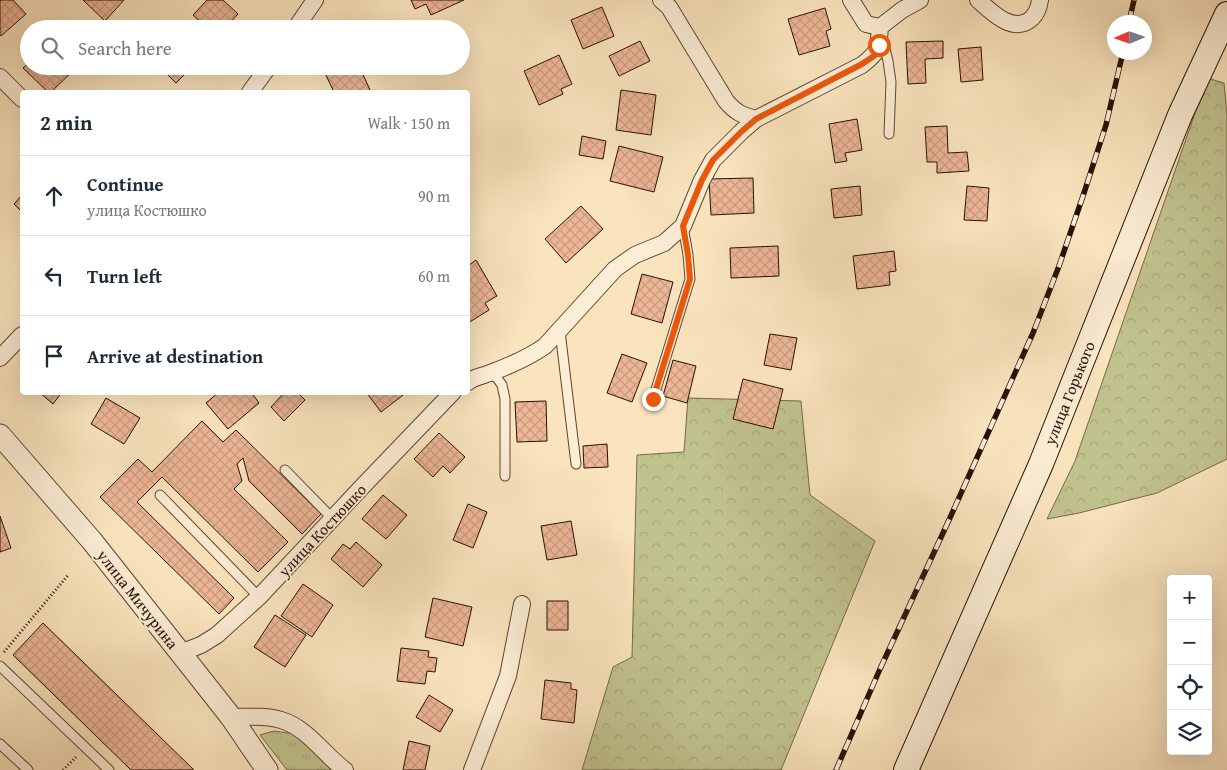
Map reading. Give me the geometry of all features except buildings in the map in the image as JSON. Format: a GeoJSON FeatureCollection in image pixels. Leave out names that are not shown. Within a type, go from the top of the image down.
{"type":"FeatureCollection","features":[{"type":"Feature","properties":{"kind":"main road","name":"улица Горького"},"geometry":{"type":"LineString","coordinates":[[906,770],[1041,464],[1180,116],[1227,14]]}},
{"type":"Feature","properties":{"kind":"street"},"geometry":{"type":"LineString","coordinates":[[301,20],[315,0]]}},
{"type":"Feature","properties":{"kind":"street"},"geometry":{"type":"LineString","coordinates":[[660,0],[669,7],[726,101],[739,114],[756,119]]}},
{"type":"Feature","properties":{"kind":"street"},"geometry":{"type":"LineString","coordinates":[[851,0],[866,24],[880,27]]}},
{"type":"Feature","properties":{"kind":"street"},"geometry":{"type":"LineString","coordinates":[[470,381],[532,356],[545,346],[615,269],[635,255],[664,243],[683,226],[702,180],[713,160],[741,132],[756,119],[846,73],[874,56],[879,45],[880,27],[902,10],[920,0]]}},
{"type":"Feature","properties":{"kind":"street"},"geometry":{"type":"LineString","coordinates":[[978,0],[991,12],[1010,24],[1026,23],[1038,8],[1040,0]]}},
{"type":"Feature","properties":{"kind":"street"},"geometry":{"type":"LineString","coordinates":[[251,90],[262,75]]}},
{"type":"Feature","properties":{"kind":"street"},"geometry":{"type":"LineString","coordinates":[[0,77],[20,97]]}},
{"type":"Feature","properties":{"kind":"street"},"geometry":{"type":"LineString","coordinates":[[0,358],[20,337]]}},
{"type":"Feature","properties":{"kind":"street","name":"улица Костюшко"},"geometry":{"type":"LineString","coordinates":[[180,653],[201,645],[217,635],[259,597],[450,395]]}},
{"type":"Feature","properties":{"kind":"street","name":"улица Мичурина"},"geometry":{"type":"LineString","coordinates":[[0,436],[92,541],[231,717],[267,770]]}},
{"type":"Feature","properties":{"kind":"street"},"geometry":{"type":"LineString","coordinates":[[472,770],[508,676],[522,604]]}},
{"type":"Feature","properties":{"kind":"street"},"geometry":{"type":"LineString","coordinates":[[231,717],[253,718],[264,716],[282,720],[295,726],[345,770]]}},
{"type":"Feature","properties":{"kind":"lane"},"geometry":{"type":"LineString","coordinates":[[880,27],[888,62],[890,82],[888,134]]}},
{"type":"Feature","properties":{"kind":"lane"},"geometry":{"type":"LineString","coordinates":[[653,399],[690,279],[683,226]]}},
{"type":"Feature","properties":{"kind":"lane"},"geometry":{"type":"LineString","coordinates":[[560,330],[576,464]]}},
{"type":"Feature","properties":{"kind":"lane"},"geometry":{"type":"LineString","coordinates":[[491,373],[502,385],[505,399],[505,476]]}},
{"type":"Feature","properties":{"kind":"lane"},"geometry":{"type":"LineString","coordinates":[[285,470],[333,519]]}},
{"type":"Feature","properties":{"kind":"lane"},"geometry":{"type":"LineString","coordinates":[[160,495],[259,597]]}},
{"type":"Feature","properties":{"kind":"lane"},"geometry":{"type":"LineString","coordinates":[[0,666],[109,770]]}},
{"type":"Feature","properties":{"kind":"lane"},"geometry":{"type":"LineString","coordinates":[[0,744],[28,770]]}},
{"type":"Feature","properties":{"kind":"path"},"geometry":{"type":"LineString","coordinates":[[0,656],[69,574]]}},
{"type":"Feature","properties":{"kind":"green space"},"geometry":{"type":"Polygon","coordinates":[[[1207,78],[1224,83],[1227,115],[1227,459],[1157,493],[1079,513],[1047,519],[1075,461],[1207,78]]]}},
{"type":"Feature","properties":{"kind":"green space"},"geometry":{"type":"Polygon","coordinates":[[[688,398],[801,401],[810,495],[875,541],[781,770],[582,770],[613,667],[632,657],[637,455],[684,452],[688,398]]]}},
{"type":"Feature","properties":{"kind":"green space"},"geometry":{"type":"Polygon","coordinates":[[[274,731],[295,734],[337,770],[287,770],[260,735],[274,731]]]}},
{"type":"Feature","properties":{"kind":"railway"},"geometry":{"type":"LineString","coordinates":[[1131,15],[1134,0]]}},
{"type":"Feature","properties":{"kind":"railway"},"geometry":{"type":"LineString","coordinates":[[836,770],[1033,333],[1059,266],[1106,125],[1121,60]]}},
{"type":"Feature","properties":{"kind":"route"},"geometry":{"type":"LineString","coordinates":[[653,399],[690,279],[683,226],[702,180],[713,160],[756,119],[862,64],[874,56],[879,45]]}}]}
